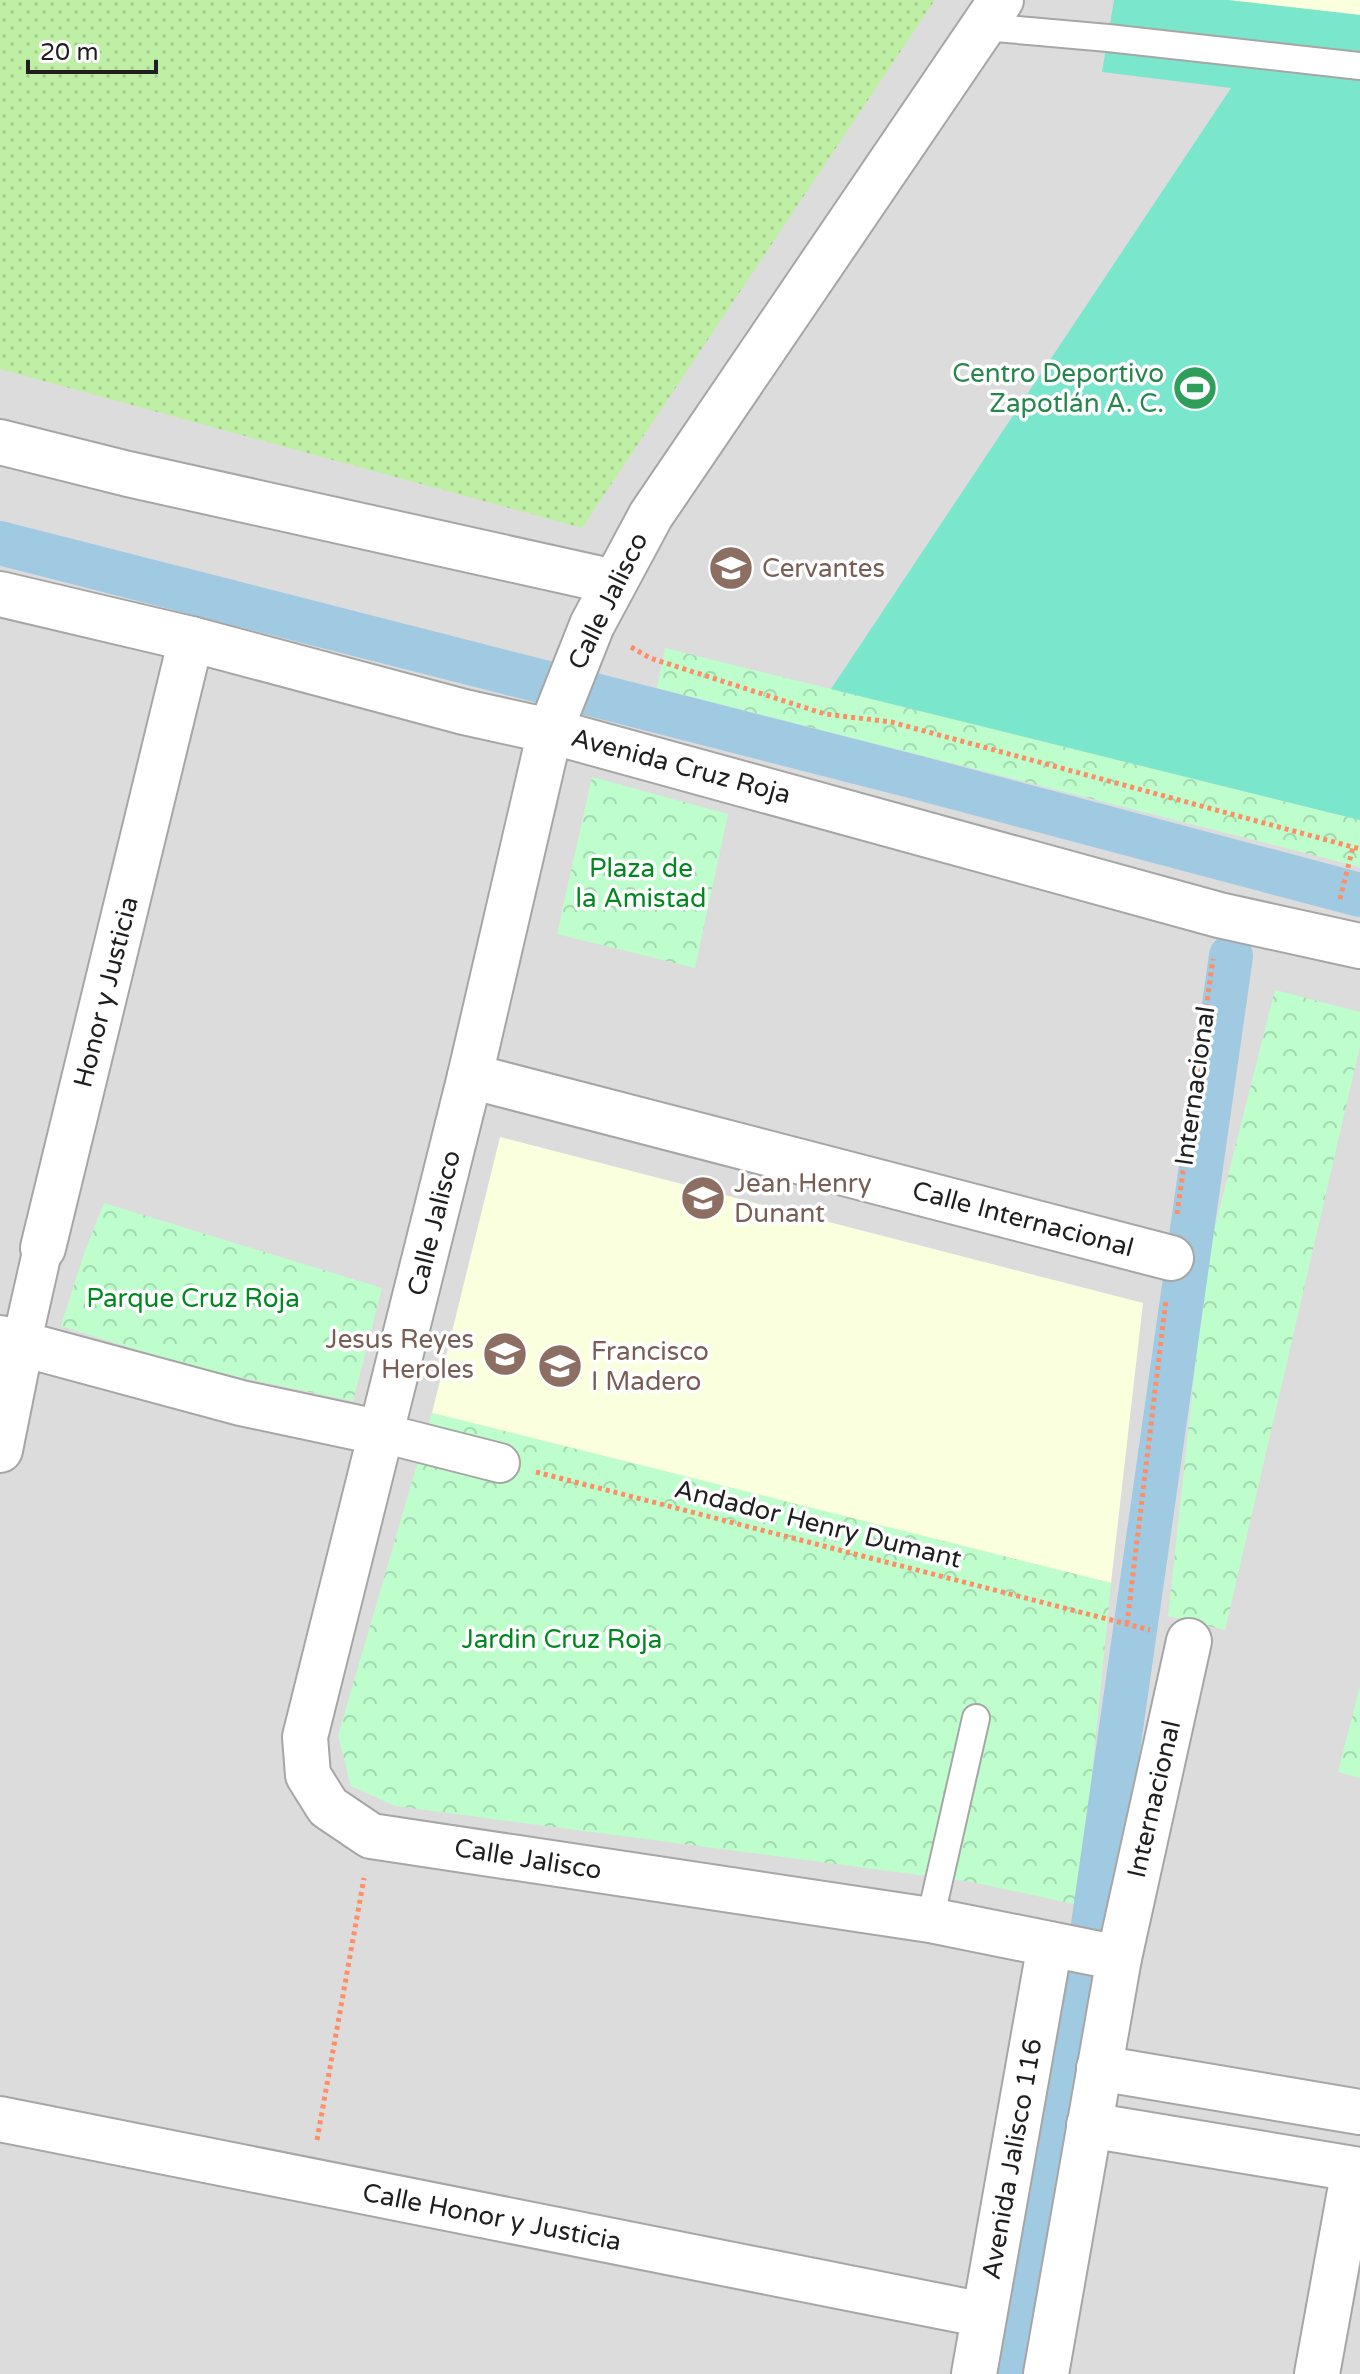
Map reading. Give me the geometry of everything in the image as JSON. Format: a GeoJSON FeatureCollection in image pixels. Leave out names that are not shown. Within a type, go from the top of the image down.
{"type":"FeatureCollection","features":[{"type":"Feature","properties":{"kind":"street","name":"Calle Jalisco"},"geometry":{"type":"LineString","coordinates":[[992,14],[651,515],[592,625],[557,714],[305,1737],[308,1775],[328,1807],[371,1836],[930,1920],[1087,1951]]}},
{"type":"Feature","properties":{"kind":"street"},"geometry":{"type":"LineString","coordinates":[[0,442],[128,474],[614,582]]}},
{"type":"Feature","properties":{"kind":"street","name":"Avenida Cruz Roja"},"geometry":{"type":"LineString","coordinates":[[0,594],[191,639],[464,712],[557,714],[1219,915],[1360,946]]}},
{"type":"Feature","properties":{"kind":"street","name":"Honor y Justicia"},"geometry":{"type":"LineString","coordinates":[[10,1341],[43,1248],[191,639]]}},
{"type":"Feature","properties":{"kind":"street","name":"Calle Internacional"},"geometry":{"type":"LineString","coordinates":[[470,1076],[1171,1258]]}},
{"type":"Feature","properties":{"kind":"street"},"geometry":{"type":"LineString","coordinates":[[0,1450],[10,1341],[241,1403],[382,1433],[500,1463]]}},
{"type":"Feature","properties":{"kind":"street","name":"Internacional"},"geometry":{"type":"LineString","coordinates":[[1087,1951],[1189,1641]]}},
{"type":"Feature","properties":{"kind":"street"},"geometry":{"type":"LineString","coordinates":[[1046,2374],[1099,2068],[1087,1951]]}},
{"type":"Feature","properties":{"kind":"street","name":"Avenida Jalisco 116"},"geometry":{"type":"LineString","coordinates":[[974,2374],[984,2315],[1087,1951]]}},
{"type":"Feature","properties":{"kind":"street"},"geometry":{"type":"LineString","coordinates":[[1099,2068],[1360,2112]]}},
{"type":"Feature","properties":{"kind":"street","name":"Calle Honor y Justicia"},"geometry":{"type":"LineString","coordinates":[[0,2119],[984,2315]]}},
{"type":"Feature","properties":{"kind":"street"},"geometry":{"type":"LineString","coordinates":[[1089,2125],[1357,2169],[1317,2374]]}},
{"type":"Feature","properties":{"kind":"lane"},"geometry":{"type":"LineString","coordinates":[[992,14],[1108,38],[1360,66]]}},
{"type":"Feature","properties":{"kind":"lane"},"geometry":{"type":"LineString","coordinates":[[930,1920],[976,1718]]}},
{"type":"Feature","properties":{"kind":"path"},"geometry":{"type":"LineString","coordinates":[[592,625],[650,658],[825,714],[891,722],[1360,849]]}},
{"type":"Feature","properties":{"kind":"path"},"geometry":{"type":"LineString","coordinates":[[1338,907],[1352,848]]}},
{"type":"Feature","properties":{"kind":"path","name":"Internacional"},"geometry":{"type":"LineString","coordinates":[[1171,1258],[1219,915]]}},
{"type":"Feature","properties":{"kind":"path","name":"Andador Henry Dumant"},"geometry":{"type":"LineString","coordinates":[[500,1463],[1127,1624],[1171,1258]]}},
{"type":"Feature","properties":{"kind":"path"},"geometry":{"type":"LineString","coordinates":[[310,2180],[371,1836]]}},
{"type":"Feature","properties":{"kind":"shaded area"},"geometry":{"type":"Polygon","coordinates":[[[0,0],[1360,0],[1360,2374],[0,2374],[0,0]]]}},
{"type":"Feature","properties":{"kind":"shaded area"},"geometry":{"type":"Polygon","coordinates":[[[1228,0],[1360,0],[1360,15],[1228,0]]]}},
{"type":"Feature","properties":{"kind":"shaded area"},"geometry":{"type":"Polygon","coordinates":[[[500,1137],[1143,1303],[1111,1583],[432,1413],[500,1137]]]}},
{"type":"Feature","properties":{"kind":"green space"},"geometry":{"type":"Polygon","coordinates":[[[0,0],[935,0],[582,528],[0,369],[0,0]]]}},
{"type":"Feature","properties":{"kind":"green space","name":"Centro Deportivo Zapotlán A. C."},"geometry":{"type":"Polygon","coordinates":[[[1114,0],[1228,0],[1360,15],[1360,820],[831,689],[1231,88],[1102,72],[1114,0]]]}},
{"type":"Feature","properties":{"kind":"green space"},"geometry":{"type":"Polygon","coordinates":[[[665,648],[1360,820],[1360,867],[657,688],[665,648]]]}},
{"type":"Feature","properties":{"kind":"green space","name":"Plaza de la Amistad"},"geometry":{"type":"Polygon","coordinates":[[[592,777],[728,814],[695,968],[557,934],[592,777]]]}},
{"type":"Feature","properties":{"kind":"green space"},"geometry":{"type":"Polygon","coordinates":[[[1275,990],[1360,1012],[1360,1046],[1225,1630],[1168,1616],[1207,1258],[1275,990]]]}},
{"type":"Feature","properties":{"kind":"green space","name":"Parque Cruz Roja"},"geometry":{"type":"Polygon","coordinates":[[[104,1203],[382,1288],[353,1401],[196,1368],[61,1326],[104,1203]]]}},
{"type":"Feature","properties":{"kind":"green space","name":"Jardin Cruz Roja"},"geometry":{"type":"Polygon","coordinates":[[[432,1413],[1111,1583],[1079,1905],[972,1882],[395,1806],[351,1786],[338,1736],[432,1413]]]}},
{"type":"Feature","properties":{"kind":"green space"},"geometry":{"type":"Polygon","coordinates":[[[1360,1686],[1360,1778],[1338,1772],[1360,1686]]]}},
{"type":"Feature","properties":{"kind":"waterway"},"geometry":{"type":"LineString","coordinates":[[0,543],[919,778],[1360,895]]}},
{"type":"Feature","properties":{"kind":"waterway"},"geometry":{"type":"LineString","coordinates":[[1013,2374],[1093,1925],[1231,956]]}},
{"type":"Feature","properties":{"kind":"place","name":"Centro Deportivo Zapotlán A. C."},"geometry":{"type":"Point","coordinates":[1195,388]}},
{"type":"Feature","properties":{"kind":"place","name":"Cervantes"},"geometry":{"type":"Point","coordinates":[731,568]}},
{"type":"Feature","properties":{"kind":"place","name":"Jean Henry Dunant"},"geometry":{"type":"Point","coordinates":[703,1198]}},
{"type":"Feature","properties":{"kind":"place","name":"Jesus Reyes Heroles"},"geometry":{"type":"Point","coordinates":[505,1354]}},
{"type":"Feature","properties":{"kind":"place","name":"Francisco I Madero"},"geometry":{"type":"Point","coordinates":[560,1366]}}]}
